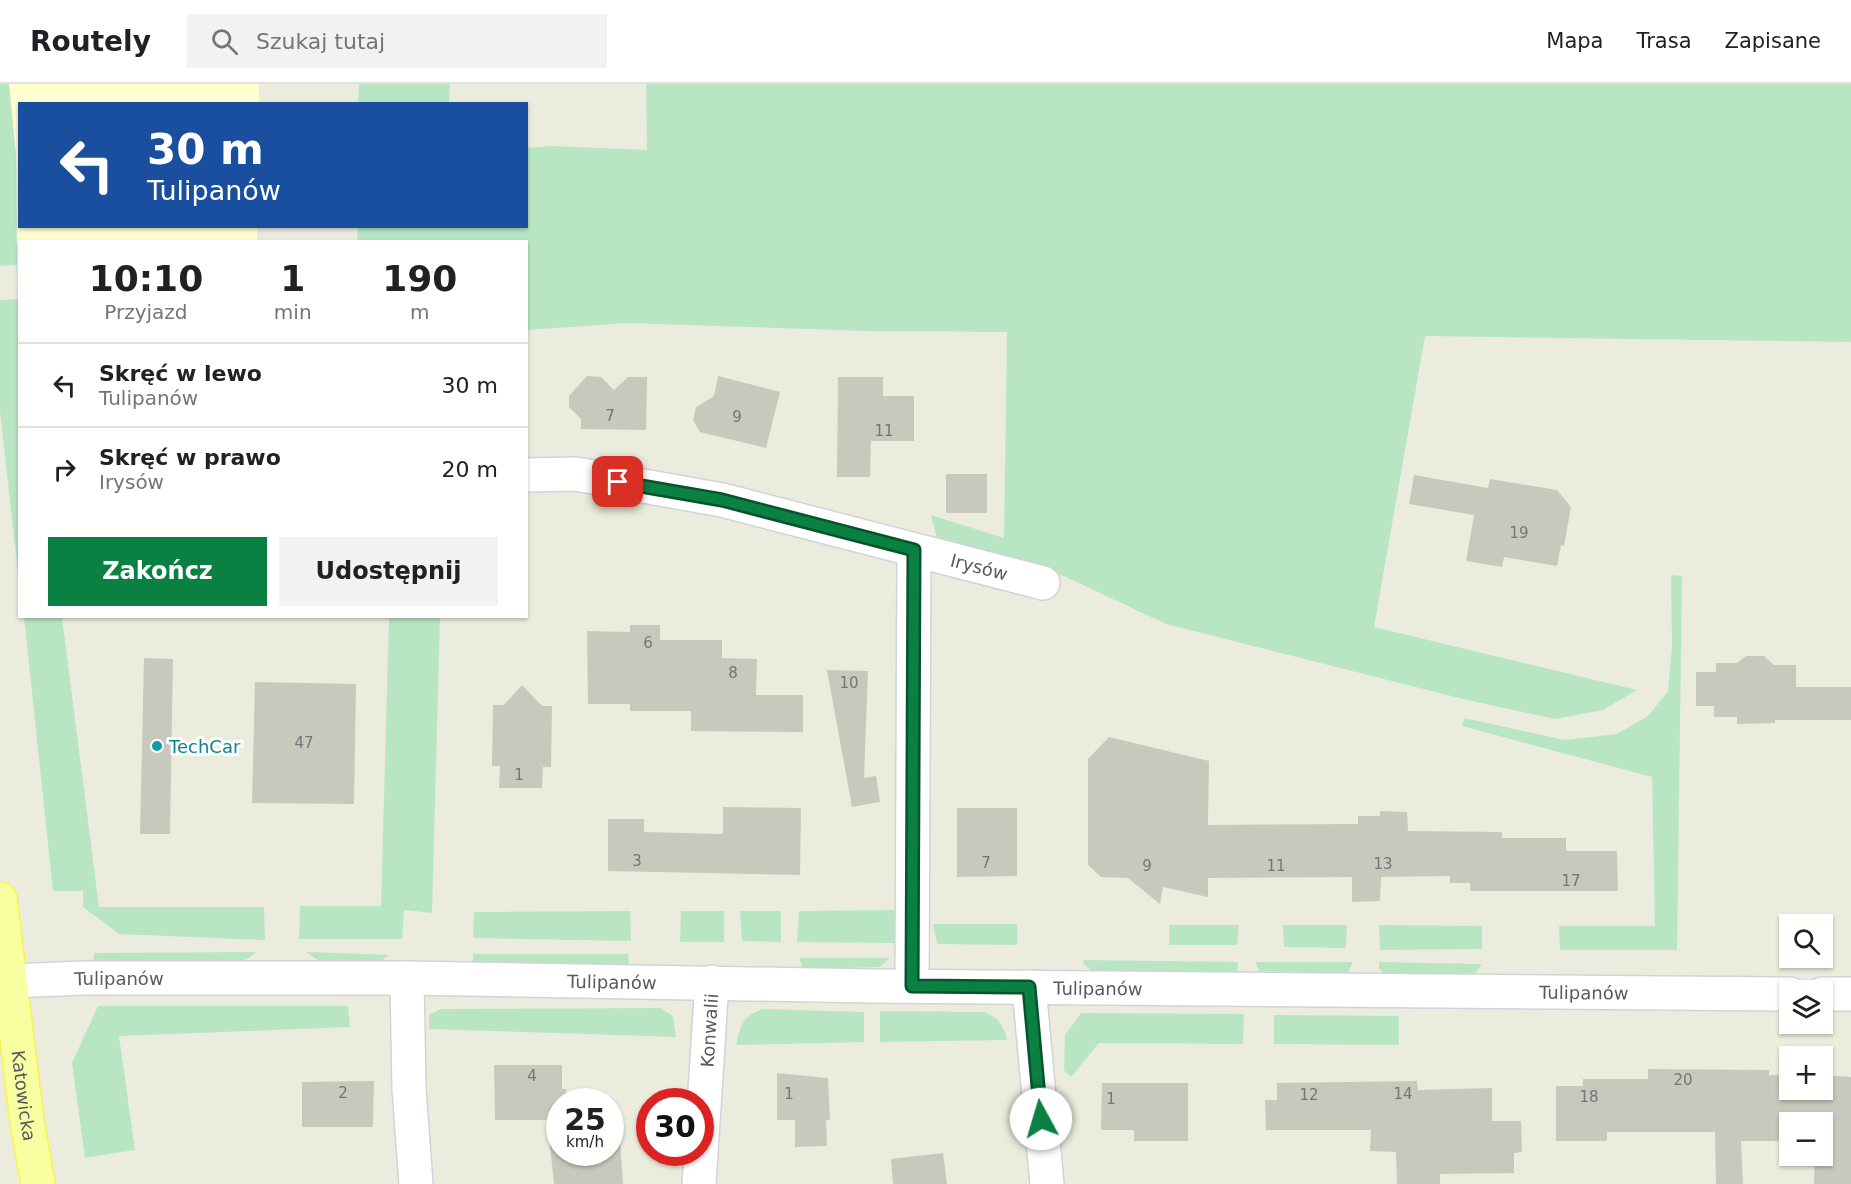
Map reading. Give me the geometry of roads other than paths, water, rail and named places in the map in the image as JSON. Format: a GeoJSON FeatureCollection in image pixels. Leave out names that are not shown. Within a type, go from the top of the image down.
{"type":"FeatureCollection","features":[{"type":"Feature","properties":{"kind":"main road","name":"Katowicka"},"geometry":{"type":"LineString","coordinates":[[0,899],[27,1121],[38,1184]]}},
{"type":"Feature","properties":{"kind":"street","name":"Irysów"},"geometry":{"type":"LineString","coordinates":[[528,476],[576,474],[722,500],[1043,583]]}},
{"type":"Feature","properties":{"kind":"street"},"geometry":{"type":"LineString","coordinates":[[912,986],[914,550]]}},
{"type":"Feature","properties":{"kind":"street","name":"Tulipanów"},"geometry":{"type":"LineString","coordinates":[[9,981],[84,978],[407,978],[912,986],[1779,994]]}},
{"type":"Feature","properties":{"kind":"street"},"geometry":{"type":"LineString","coordinates":[[407,978],[409,1089],[416,1184]]}},
{"type":"Feature","properties":{"kind":"street","name":"Konwalii"},"geometry":{"type":"LineString","coordinates":[[699,1184],[712,982]]}},
{"type":"Feature","properties":{"kind":"street"},"geometry":{"type":"LineString","coordinates":[[1029,987],[1047,1184]]}},
{"type":"Feature","properties":{"kind":"street"},"geometry":{"type":"LineString","coordinates":[[1833,994],[1851,994]]}},
{"type":"Feature","properties":{"kind":"place","name":"TechCar"},"geometry":{"type":"Point","coordinates":[157,746]}}]}
